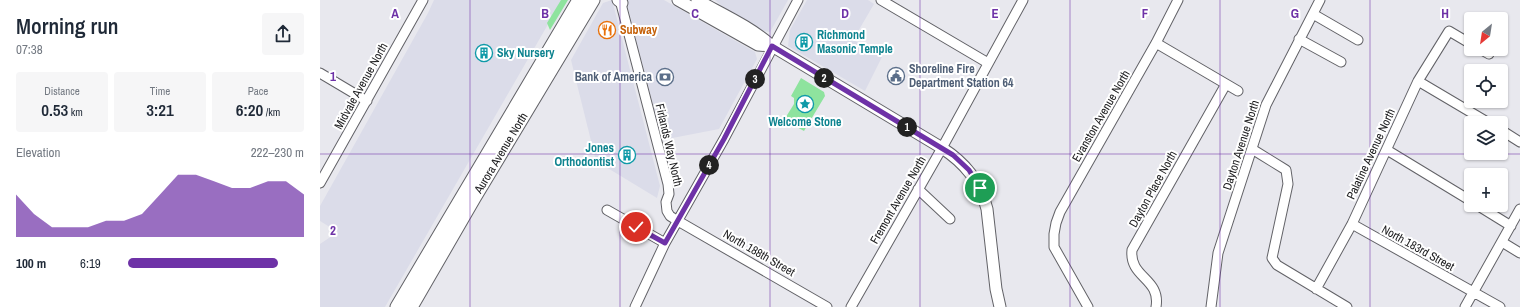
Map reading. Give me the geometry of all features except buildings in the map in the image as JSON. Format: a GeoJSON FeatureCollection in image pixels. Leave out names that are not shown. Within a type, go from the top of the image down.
{"type":"FeatureCollection","features":[{"type":"Feature","properties":{"kind":"highway","name":"Aurora Avenue North"},"geometry":{"type":"LineString","coordinates":[[397,307],[533,77],[589,1]]}},
{"type":"Feature","properties":{"kind":"highway","name":"Aurora Avenue North"},"geometry":{"type":"LineString","coordinates":[[411,307],[539,90],[589,1]]}},
{"type":"Feature","properties":{"kind":"main road"},"geometry":{"type":"LineString","coordinates":[[678,0],[758,45],[772,46]]}},
{"type":"Feature","properties":{"kind":"main road"},"geometry":{"type":"LineString","coordinates":[[697,0],[942,148],[953,155],[969,170],[984,198],[987,209],[996,289],[1000,307]]}},
{"type":"Feature","properties":{"kind":"main road"},"geometry":{"type":"LineString","coordinates":[[533,77],[539,90]]}},
{"type":"Feature","properties":{"kind":"main road"},"geometry":{"type":"LineString","coordinates":[[471,182],[474,198]]}},
{"type":"Feature","properties":{"kind":"main road"},"geometry":{"type":"LineString","coordinates":[[460,201],[464,215]]}},
{"type":"Feature","properties":{"kind":"street","name":"Midvale Avenue North"},"geometry":{"type":"LineString","coordinates":[[320,182],[423,0]]}},
{"type":"Feature","properties":{"kind":"street"},"geometry":{"type":"LineString","coordinates":[[635,307],[665,243],[724,139],[772,46],[798,0]]}},
{"type":"Feature","properties":{"kind":"street"},"geometry":{"type":"LineString","coordinates":[[881,0],[988,63]]}},
{"type":"Feature","properties":{"kind":"street","name":"Fremont Avenue North"},"geometry":{"type":"LineString","coordinates":[[851,307],[942,148],[1022,0]]}},
{"type":"Feature","properties":{"kind":"street","name":"Evanston Avenue North"},"geometry":{"type":"LineString","coordinates":[[1088,307],[1054,247],[1056,223],[1060,212],[1156,43],[1178,0]]}},
{"type":"Feature","properties":{"kind":"street","name":"Dayton Avenue North"},"geometry":{"type":"LineString","coordinates":[[1213,306],[1218,253],[1266,105],[1320,0]]}},
{"type":"Feature","properties":{"kind":"street","name":"Firlands Way North"},"geometry":{"type":"LineString","coordinates":[[621,1],[668,184],[669,194],[666,202],[667,211],[670,216],[678,221]]}},
{"type":"Feature","properties":{"kind":"street"},"geometry":{"type":"LineString","coordinates":[[1313,14],[1358,40]]}},
{"type":"Feature","properties":{"kind":"street","name":"Palatine Avenue North"},"geometry":{"type":"LineString","coordinates":[[1316,289],[1352,224],[1418,81],[1449,31],[1464,40]]}},
{"type":"Feature","properties":{"kind":"street"},"geometry":{"type":"LineString","coordinates":[[1299,40],[1341,62]]}},
{"type":"Feature","properties":{"kind":"street"},"geometry":{"type":"LineString","coordinates":[[1156,43],[1238,91]]}},
{"type":"Feature","properties":{"kind":"street"},"geometry":{"type":"LineString","coordinates":[[320,73],[367,101]]}},
{"type":"Feature","properties":{"kind":"street"},"geometry":{"type":"LineString","coordinates":[[1418,81],[1477,116]]}},
{"type":"Feature","properties":{"kind":"street","name":"Dayton Place North"},"geometry":{"type":"LineString","coordinates":[[1156,306],[1157,297],[1154,287],[1133,264],[1131,258],[1132,250],[1226,84]]}},
{"type":"Feature","properties":{"kind":"street"},"geometry":{"type":"LineString","coordinates":[[1508,134],[1520,142]]}},
{"type":"Feature","properties":{"kind":"street"},"geometry":{"type":"LineString","coordinates":[[1252,149],[1286,170],[1288,184],[1272,258],[1277,264],[1347,307]]}},
{"type":"Feature","properties":{"kind":"street"},"geometry":{"type":"LineString","coordinates":[[1387,150],[1464,197]]}},
{"type":"Feature","properties":{"kind":"street"},"geometry":{"type":"LineString","coordinates":[[918,189],[950,219]]}},
{"type":"Feature","properties":{"kind":"street"},"geometry":{"type":"LineString","coordinates":[[1465,307],[1520,209]]}},
{"type":"Feature","properties":{"kind":"street"},"geometry":{"type":"LineString","coordinates":[[607,210],[665,243]]}},
{"type":"Feature","properties":{"kind":"street"},"geometry":{"type":"LineString","coordinates":[[1488,212],[1511,226]]}},
{"type":"Feature","properties":{"kind":"street","name":"North 188th Street"},"geometry":{"type":"LineString","coordinates":[[678,221],[827,307]]}},
{"type":"Feature","properties":{"kind":"street","name":"North 183rd Street"},"geometry":{"type":"LineString","coordinates":[[1352,224],[1500,307]]}},
{"type":"Feature","properties":{"kind":"street"},"geometry":{"type":"LineString","coordinates":[[1502,242],[1520,253]]}},
{"type":"Feature","properties":{"kind":"shaded area"},"geometry":{"type":"Polygon","coordinates":[[[434,0],[562,0],[385,307],[320,307],[320,244],[338,232],[320,221],[320,206],[434,0]]]}},
{"type":"Feature","properties":{"kind":"shaded area"},"geometry":{"type":"Polygon","coordinates":[[[612,0],[660,186],[657,198],[596,161],[571,60],[603,3],[612,0]]]}},
{"type":"Feature","properties":{"kind":"shaded area"},"geometry":{"type":"Polygon","coordinates":[[[626,0],[664,0],[755,52],[757,59],[719,129],[662,140],[626,0]]]}},
{"type":"Feature","properties":{"kind":"shaded area"},"geometry":{"type":"Polygon","coordinates":[[[715,0],[788,0],[770,32],[762,31],[729,12],[715,0]]]}},
{"type":"Feature","properties":{"kind":"shaded area"},"geometry":{"type":"Polygon","coordinates":[[[807,0],[868,0],[874,4],[853,40],[883,55],[865,91],[788,46],[790,30],[807,0]]]}},
{"type":"Feature","properties":{"kind":"green space"},"geometry":{"type":"Polygon","coordinates":[[[561,0],[568,0],[550,30],[547,23],[561,0]]]}},
{"type":"Feature","properties":{"kind":"green space"},"geometry":{"type":"Polygon","coordinates":[[[801,78],[824,92],[825,96],[804,131],[784,120],[794,104],[794,98],[791,96],[801,78]]]}},
{"type":"Feature","properties":{"kind":"place","name":"Subway"},"geometry":{"type":"Point","coordinates":[607,30]}},
{"type":"Feature","properties":{"kind":"place","name":"Richmond Masonic Temple"},"geometry":{"type":"Point","coordinates":[804,42]}},
{"type":"Feature","properties":{"kind":"place","name":"Sky Nursery"},"geometry":{"type":"Point","coordinates":[484,53]}},
{"type":"Feature","properties":{"kind":"place","name":"Shoreline Fire Department Station 64"},"geometry":{"type":"Point","coordinates":[896,76]}},
{"type":"Feature","properties":{"kind":"place","name":"Bank of America"},"geometry":{"type":"Point","coordinates":[665,77]}},
{"type":"Feature","properties":{"kind":"place","name":"Welcome Stone"},"geometry":{"type":"Point","coordinates":[805,104]}},
{"type":"Feature","properties":{"kind":"place","name":"Jones Orthodontist"},"geometry":{"type":"Point","coordinates":[627,155]}},
{"type":"Feature","properties":{"kind":"route"},"geometry":{"type":"LineString","coordinates":[[636,227],[665,243],[724,139],[772,46],[953,155],[969,170],[980,188]]}}]}
